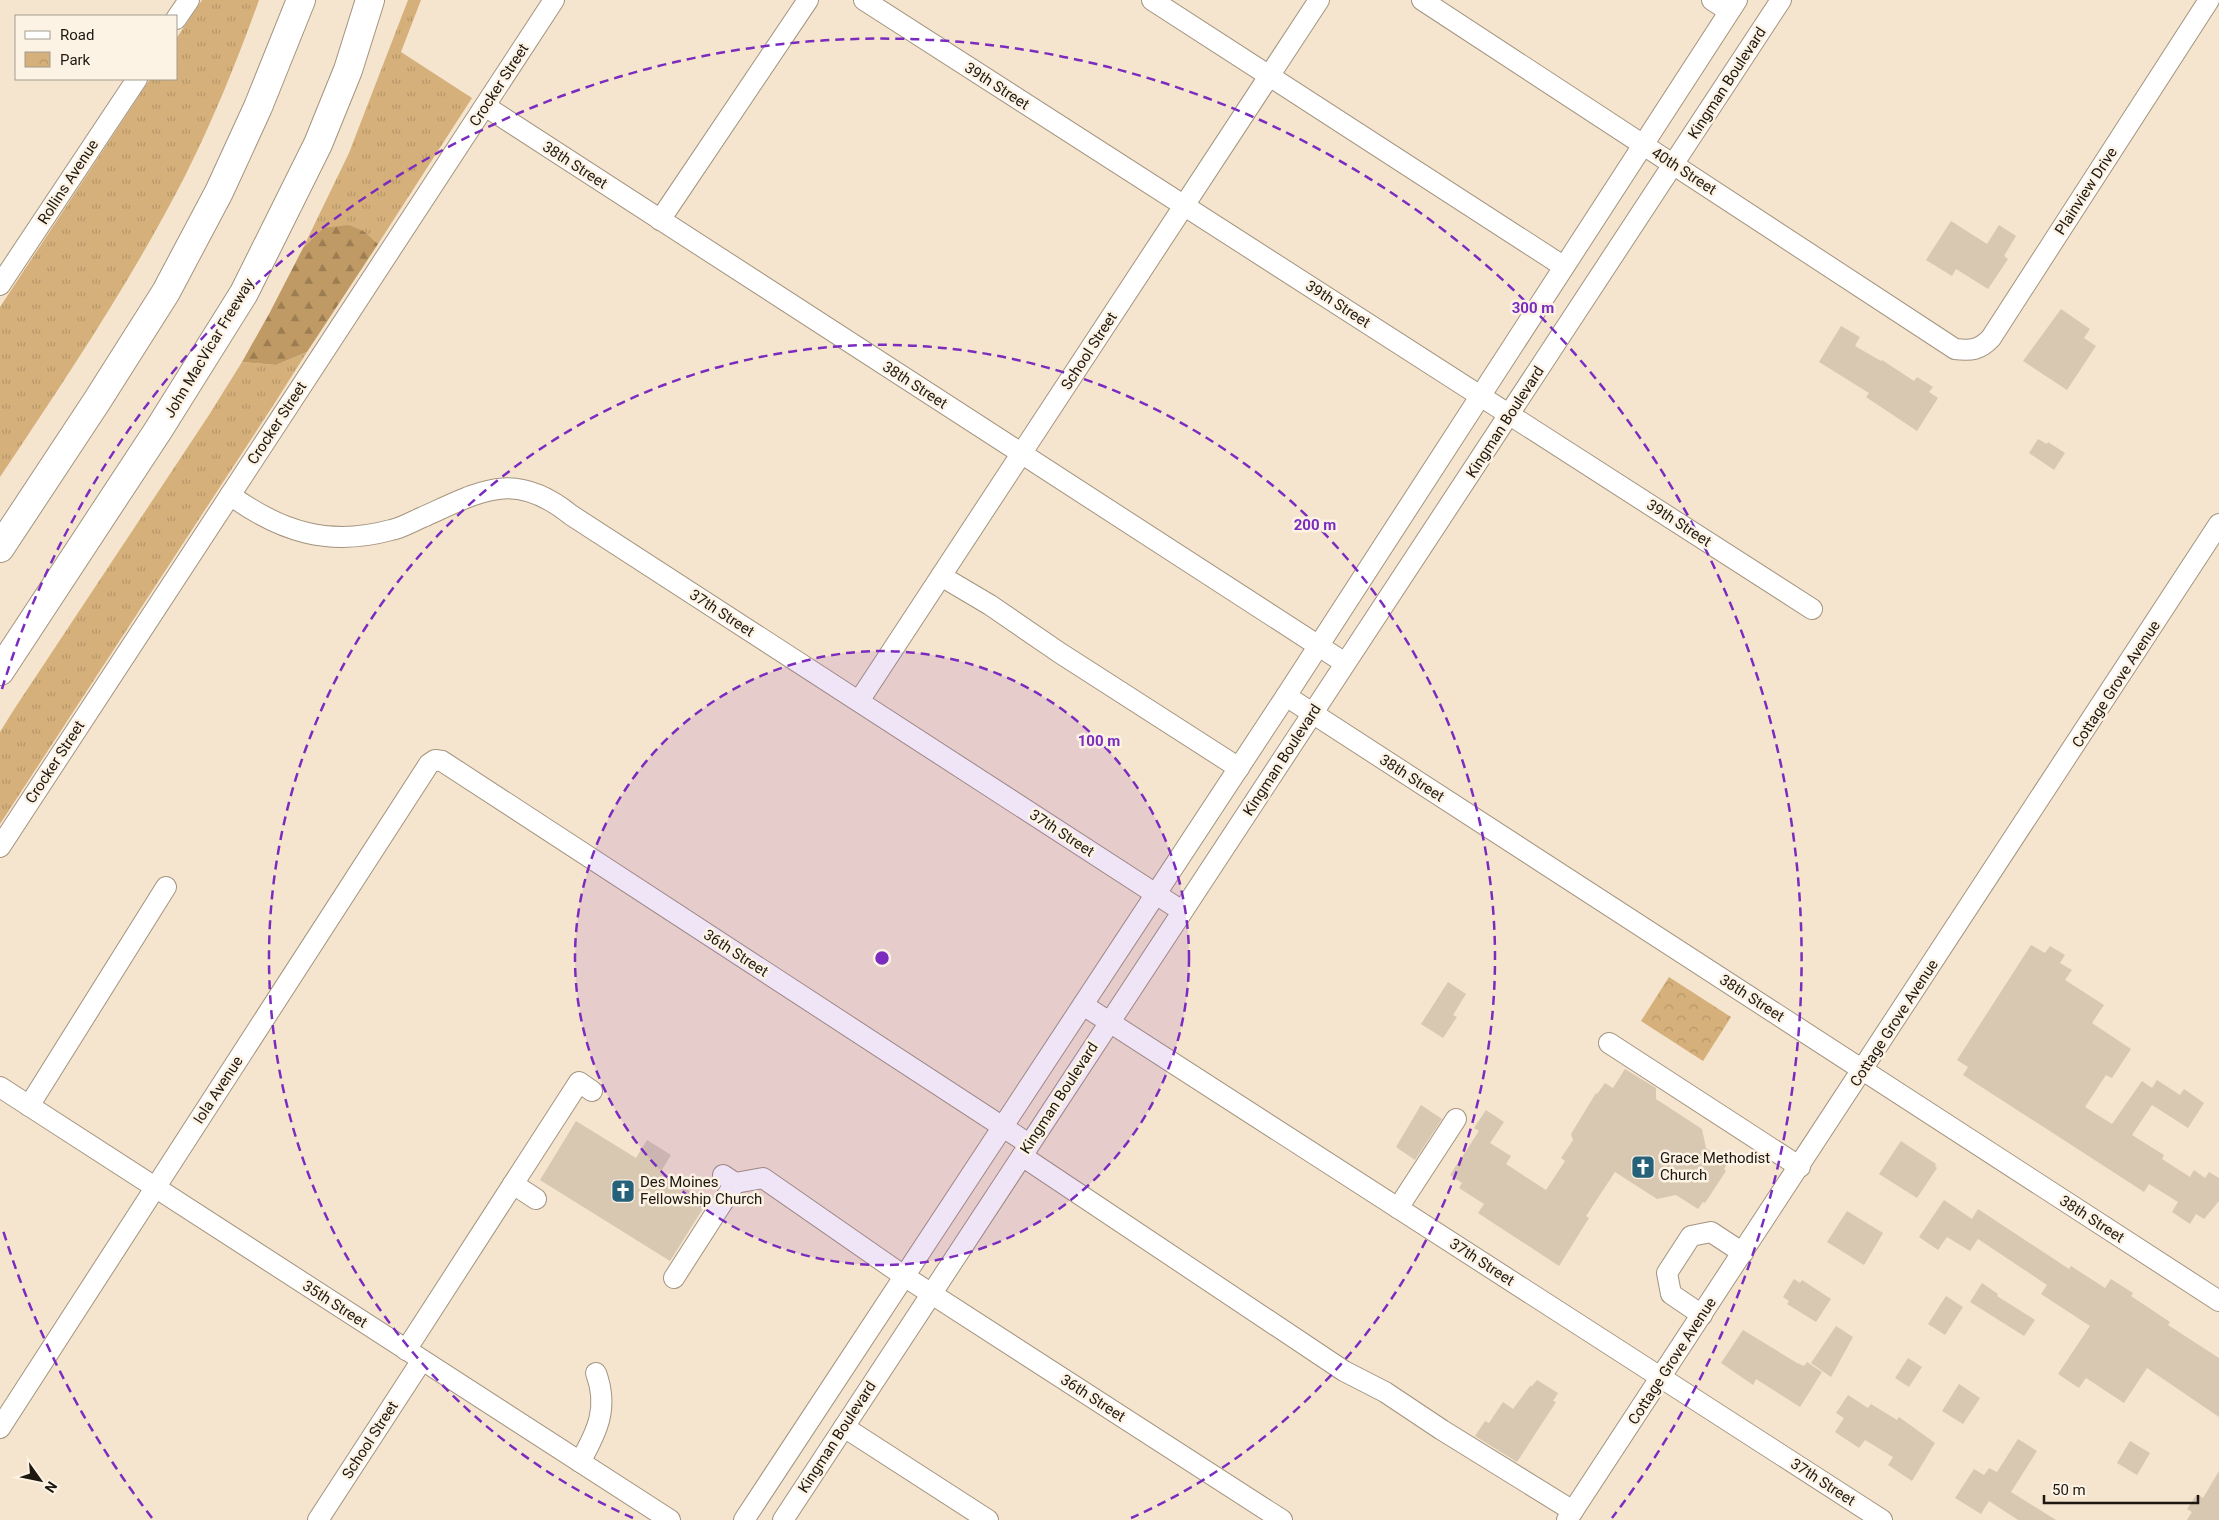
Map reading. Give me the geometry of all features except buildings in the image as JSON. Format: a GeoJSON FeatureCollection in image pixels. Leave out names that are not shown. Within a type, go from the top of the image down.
{"type":"FeatureCollection","features":[{"type":"Feature","properties":{"kind":"highway"},"geometry":{"type":"LineString","coordinates":[[0,548],[166,292],[219,192],[258,108],[301,0]]}},
{"type":"Feature","properties":{"kind":"highway","name":"John MacVicar Freeway"},"geometry":{"type":"LineString","coordinates":[[0,671],[159,430],[244,293],[318,144],[348,70],[370,0]]}},
{"type":"Feature","properties":{"kind":"street"},"geometry":{"type":"LineString","coordinates":[[178,16],[189,0]]}},
{"type":"Feature","properties":{"kind":"street","name":"Crocker Street"},"geometry":{"type":"LineString","coordinates":[[0,847],[554,0]]}},
{"type":"Feature","properties":{"kind":"street"},"geometry":{"type":"LineString","coordinates":[[660,220],[808,0]]}},
{"type":"Feature","properties":{"kind":"street","name":"39th Street"},"geometry":{"type":"LineString","coordinates":[[864,0],[1812,609]]}},
{"type":"Feature","properties":{"kind":"street"},"geometry":{"type":"LineString","coordinates":[[1152,0],[1563,266]]}},
{"type":"Feature","properties":{"kind":"street","name":"School Street"},"geometry":{"type":"LineString","coordinates":[[858,702],[1319,0]]}},
{"type":"Feature","properties":{"kind":"street","name":"40th Street"},"geometry":{"type":"LineString","coordinates":[[1422,0],[1945,342]]}},
{"type":"Feature","properties":{"kind":"street"},"geometry":{"type":"LineString","coordinates":[[1712,0],[1733,6]]}},
{"type":"Feature","properties":{"kind":"street","name":"Kingman Boulevard"},"geometry":{"type":"LineString","coordinates":[[783,1520],[1782,0]]}},
{"type":"Feature","properties":{"kind":"street","name":"Plainview Drive"},"geometry":{"type":"LineString","coordinates":[[1945,342],[1955,349],[1971,351],[1982,347],[1991,338],[2208,0]]}},
{"type":"Feature","properties":{"kind":"street","name":"Kingman Boulevard"},"geometry":{"type":"LineString","coordinates":[[744,1520],[1239,768],[1479,395],[1733,6]]}},
{"type":"Feature","properties":{"kind":"street","name":"Rollins Avenue"},"geometry":{"type":"LineString","coordinates":[[0,285],[136,80]]}},
{"type":"Feature","properties":{"kind":"street","name":"38th Street"},"geometry":{"type":"LineString","coordinates":[[484,106],[1345,663]]}},
{"type":"Feature","properties":{"kind":"street","name":"37th Street"},"geometry":{"type":"LineString","coordinates":[[230,495],[256,514],[288,529],[340,538],[392,530],[481,491],[510,488],[538,494],[556,503],[571,515],[1182,911]]}},
{"type":"Feature","properties":{"kind":"street","name":"Cottage Grove Avenue"},"geometry":{"type":"LineString","coordinates":[[1570,1515],[1800,1167],[2219,524]]}},
{"type":"Feature","properties":{"kind":"street"},"geometry":{"type":"LineString","coordinates":[[941,576],[990,605],[1060,653],[1239,768]]}},
{"type":"Feature","properties":{"kind":"street","name":"38th Street"},"geometry":{"type":"LineString","coordinates":[[1286,696],[2219,1301]]}},
{"type":"Feature","properties":{"kind":"street","name":"Iola Avenue"},"geometry":{"type":"LineString","coordinates":[[0,1428],[429,764],[436,760],[442,761]]}},
{"type":"Feature","properties":{"kind":"street","name":"36th Street"},"geometry":{"type":"LineString","coordinates":[[442,761],[1002,1127],[1025,1150],[1344,1370],[1385,1392],[1570,1515]]}},
{"type":"Feature","properties":{"kind":"street"},"geometry":{"type":"LineString","coordinates":[[29,1106],[166,887]]}},
{"type":"Feature","properties":{"kind":"street","name":"37th Street"},"geometry":{"type":"LineString","coordinates":[[1083,1005],[1882,1520]]}},
{"type":"Feature","properties":{"kind":"street"},"geometry":{"type":"LineString","coordinates":[[1609,1043],[1800,1167]]}},
{"type":"Feature","properties":{"kind":"street","name":"School Street"},"geometry":{"type":"LineString","coordinates":[[318,1520],[414,1354],[489,1230],[513,1184],[579,1082],[592,1091]]}},
{"type":"Feature","properties":{"kind":"street","name":"35th Street"},"geometry":{"type":"LineString","coordinates":[[0,1087],[670,1520]]}},
{"type":"Feature","properties":{"kind":"street"},"geometry":{"type":"LineString","coordinates":[[1398,1208],[1456,1119]]}},
{"type":"Feature","properties":{"kind":"street","name":"36th Street"},"geometry":{"type":"LineString","coordinates":[[674,1278],[729,1179],[763,1178],[931,1294],[1282,1520]]}},
{"type":"Feature","properties":{"kind":"street"},"geometry":{"type":"LineString","coordinates":[[513,1184],[536,1199]]}},
{"type":"Feature","properties":{"kind":"street"},"geometry":{"type":"LineString","coordinates":[[1702,1315],[1671,1294],[1667,1273],[1672,1265],[1691,1236],[1712,1232],[1743,1252]]}},
{"type":"Feature","properties":{"kind":"street"},"geometry":{"type":"LineString","coordinates":[[580,1462],[596,1434],[602,1410],[596,1373]]}},
{"type":"Feature","properties":{"kind":"street"},"geometry":{"type":"LineString","coordinates":[[844,1427],[988,1520]]}},
{"type":"Feature","properties":{"kind":"green space"},"geometry":{"type":"Polygon","coordinates":[[[202,0],[259,0],[216,110],[186,174],[165,213],[98,328],[0,477],[0,307],[149,80],[178,80],[178,36],[202,0]]]}},
{"type":"Feature","properties":{"kind":"green space"},"geometry":{"type":"Polygon","coordinates":[[[408,0],[421,0],[401,52],[472,98],[378,244],[365,232],[323,228],[303,248],[349,153],[408,0]]]}},
{"type":"Feature","properties":{"kind":"green space"},"geometry":{"type":"Polygon","coordinates":[[[349,225],[365,232],[378,244],[307,352],[276,365],[242,362],[303,248],[323,228],[349,225]]]}},
{"type":"Feature","properties":{"kind":"green space"},"geometry":{"type":"Polygon","coordinates":[[[307,352],[0,824],[0,732],[13,711],[242,362],[276,365],[307,352]]]}},
{"type":"Feature","properties":{"kind":"green space"},"geometry":{"type":"Polygon","coordinates":[[[1669,977],[1731,1017],[1703,1061],[1641,1021],[1669,977]]]}},
{"type":"Feature","properties":{"kind":"place","name":"Grace Methodist Church"},"geometry":{"type":"Point","coordinates":[1643,1167]}},
{"type":"Feature","properties":{"kind":"place","name":"Des Moines Fellowship Church"},"geometry":{"type":"Point","coordinates":[623,1191]}}]}
